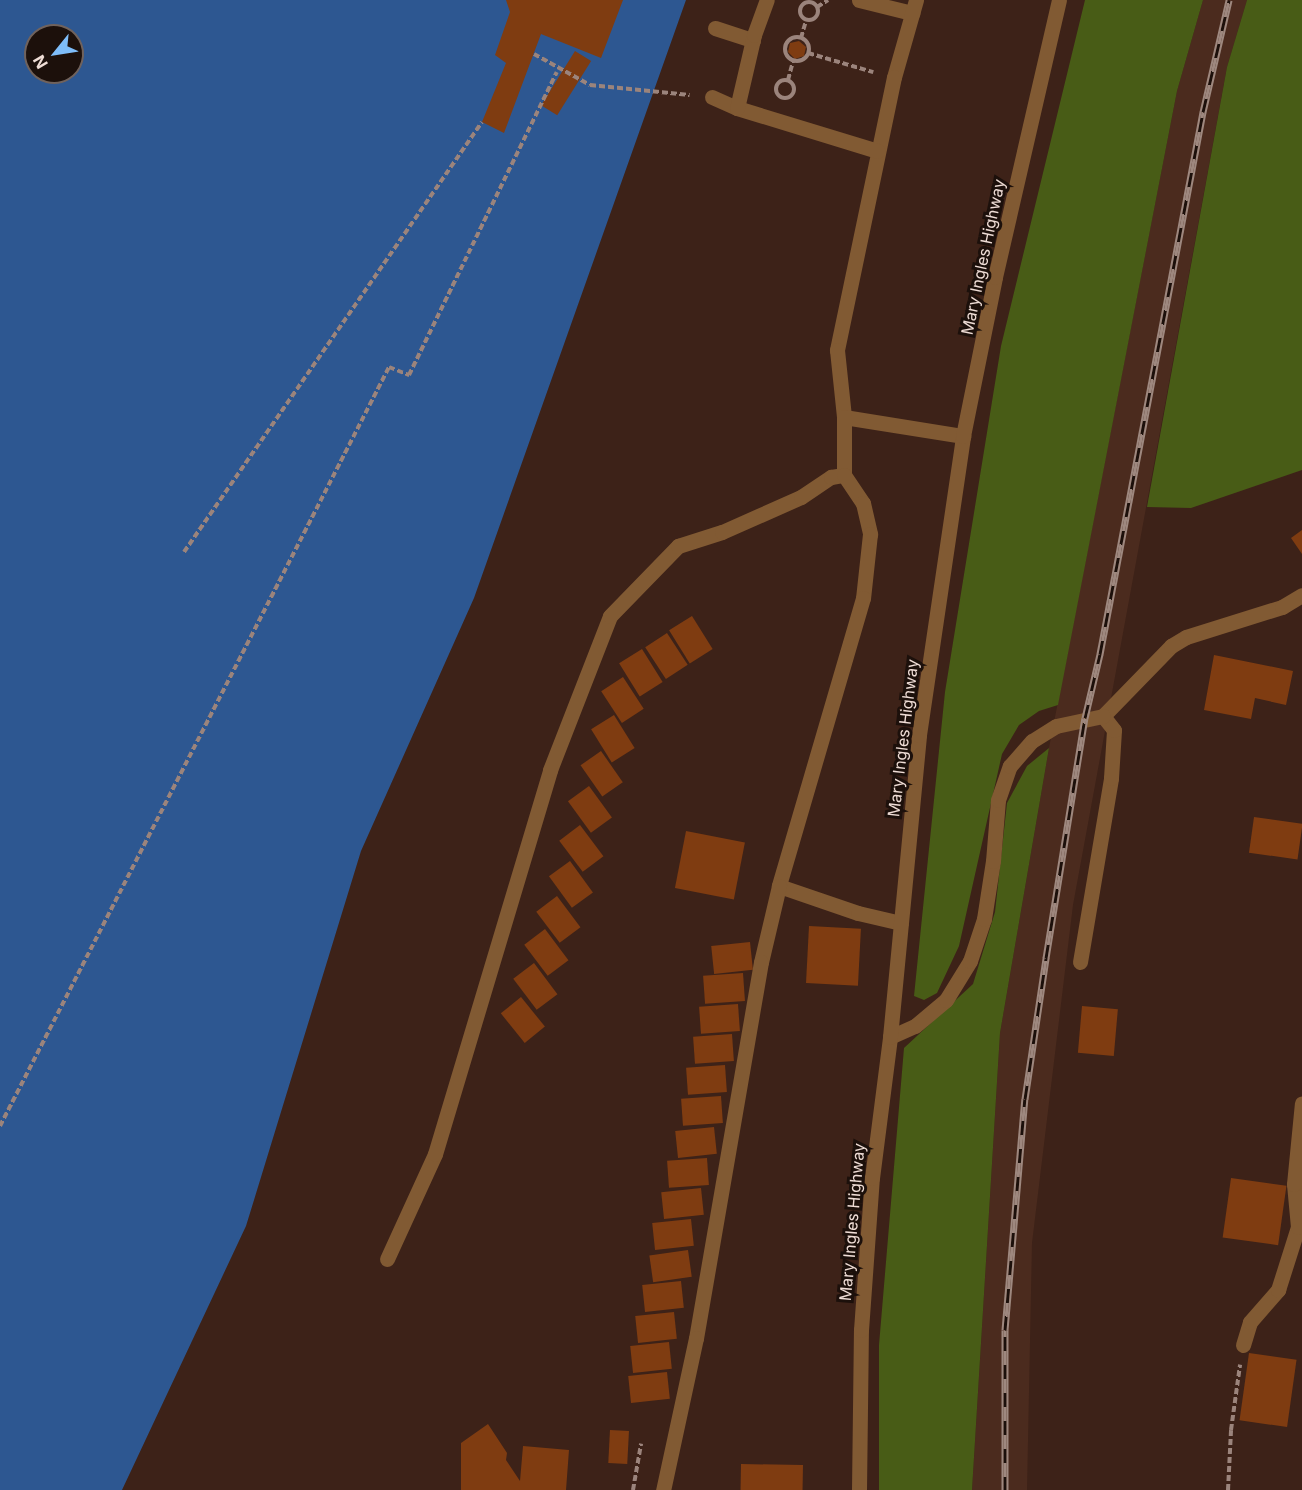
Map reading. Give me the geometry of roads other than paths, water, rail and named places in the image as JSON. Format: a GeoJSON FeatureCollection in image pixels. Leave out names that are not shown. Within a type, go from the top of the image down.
{"type":"FeatureCollection","features":[{"type":"Feature","properties":{"kind":"street"},"geometry":{"type":"LineString","coordinates":[[737,108],[753,40],[767,0]]}},
{"type":"Feature","properties":{"kind":"street"},"geometry":{"type":"LineString","coordinates":[[663,1490],[696,1338],[760,962],[779,886],[863,598],[870,534],[863,503],[844,475],[844,417],[837,350],[894,77],[914,7],[859,0]]}},
{"type":"Feature","properties":{"kind":"street","name":"Mary Ingles Highway"},"geometry":{"type":"LineString","coordinates":[[859,1490],[861,1330],[872,1178],[890,1037],[920,735],[963,436],[995,277],[1059,0]]}},
{"type":"Feature","properties":{"kind":"street"},"geometry":{"type":"LineString","coordinates":[[715,28],[753,40]]}},
{"type":"Feature","properties":{"kind":"street"},"geometry":{"type":"LineString","coordinates":[[712,97],[737,108],[878,151]]}},
{"type":"Feature","properties":{"kind":"street"},"geometry":{"type":"LineString","coordinates":[[844,417],[963,436]]}},
{"type":"Feature","properties":{"kind":"street"},"geometry":{"type":"LineString","coordinates":[[387,1259],[435,1154],[550,770],[610,616],[678,546],[722,532],[801,497],[831,477],[844,475]]}},
{"type":"Feature","properties":{"kind":"street"},"geometry":{"type":"LineString","coordinates":[[890,1037],[915,1026],[946,1000],[970,961],[984,919],[993,861],[998,800],[1010,766],[1032,741],[1056,726],[1103,716],[1171,646],[1186,637],[1282,607],[1302,595]]}},
{"type":"Feature","properties":{"kind":"street"},"geometry":{"type":"LineString","coordinates":[[1080,962],[1111,778],[1114,730],[1103,716]]}},
{"type":"Feature","properties":{"kind":"street"},"geometry":{"type":"LineString","coordinates":[[779,886],[858,914],[901,923]]}},
{"type":"Feature","properties":{"kind":"street"},"geometry":{"type":"LineString","coordinates":[[1243,1345],[1250,1322],[1278,1290],[1298,1227],[1294,1184],[1302,1103]]}},
{"type":"Feature","properties":{"kind":"water"},"geometry":{"type":"Polygon","coordinates":[[[0,0],[686,0],[474,598],[361,851],[246,1226],[122,1490],[0,1490],[0,0]]]}},
{"type":"Feature","properties":{"kind":"railway"},"geometry":{"type":"LineString","coordinates":[[1005,1490],[1005,1330],[1025,1099],[1046,958],[1085,718],[1100,654],[1203,112],[1229,0]]}}]}
